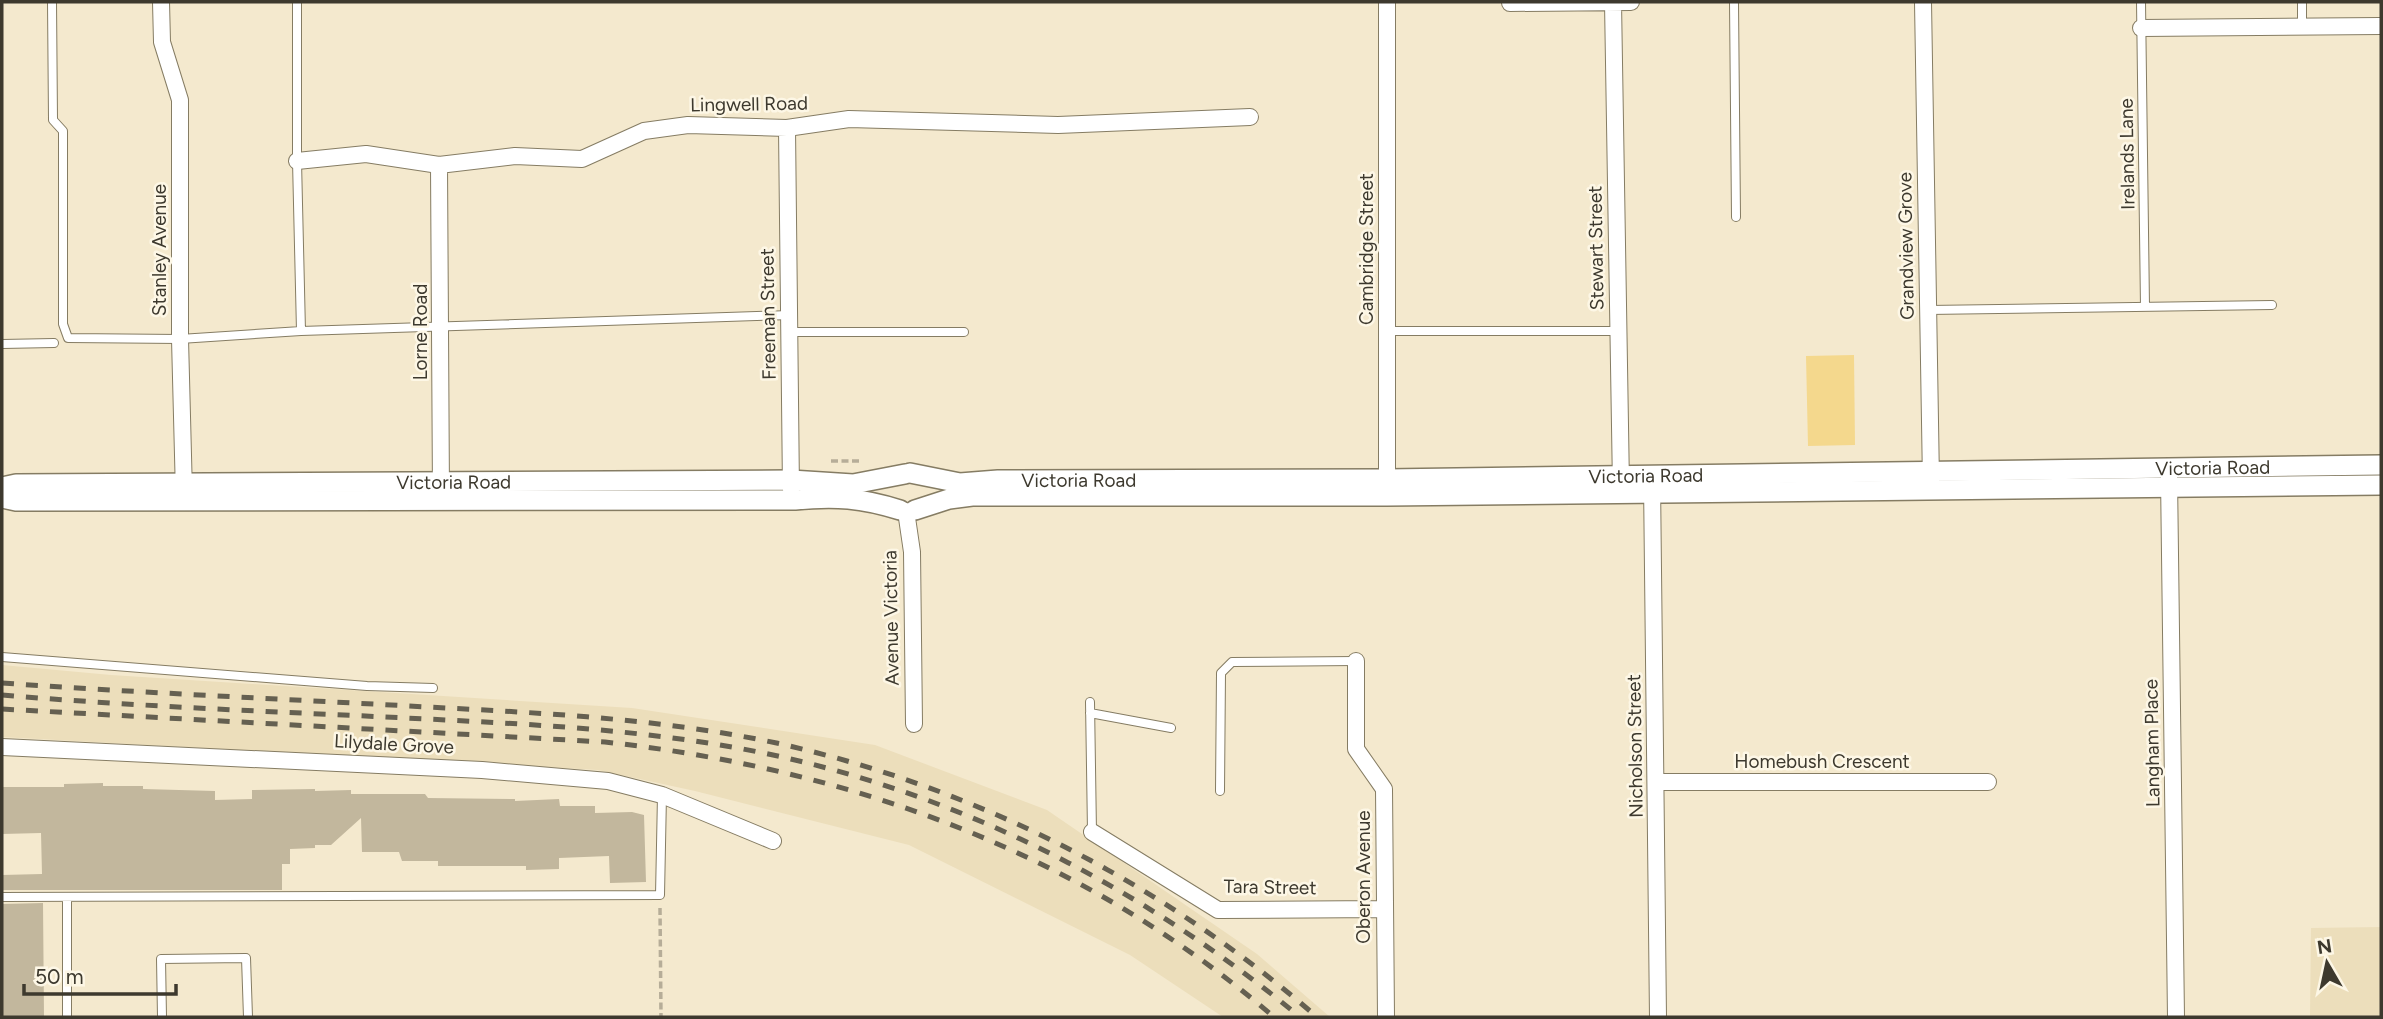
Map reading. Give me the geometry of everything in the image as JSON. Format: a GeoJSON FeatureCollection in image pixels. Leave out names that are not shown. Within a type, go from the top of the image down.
{"type":"FeatureCollection","features":[{"type":"Feature","properties":{"kind":"street","name":"Stanley Avenue"},"geometry":{"type":"LineString","coordinates":[[161,2],[162,41],[180,100],[180,339],[184,491]]}},
{"type":"Feature","properties":{"kind":"street","name":"Cambridge Street"},"geometry":{"type":"LineString","coordinates":[[1387,2],[1387,488]]}},
{"type":"Feature","properties":{"kind":"street","name":"Stewart Street"},"geometry":{"type":"LineString","coordinates":[[1613,2],[1621,485]]}},
{"type":"Feature","properties":{"kind":"street"},"geometry":{"type":"LineString","coordinates":[[1510,3],[1631,2]]}},
{"type":"Feature","properties":{"kind":"street","name":"Grandview Grove"},"geometry":{"type":"LineString","coordinates":[[1923,2],[1931,481]]}},
{"type":"Feature","properties":{"kind":"street"},"geometry":{"type":"LineString","coordinates":[[2141,28],[2381,26]]}},
{"type":"Feature","properties":{"kind":"street","name":"Lingwell Road"},"geometry":{"type":"LineString","coordinates":[[297,160],[366,154],[439,165],[515,156],[582,159],[644,131],[688,125],[787,128],[849,119],[1058,125],[1250,117]]}},
{"type":"Feature","properties":{"kind":"street","name":"Freeman Street"},"geometry":{"type":"LineString","coordinates":[[787,128],[791,490]]}},
{"type":"Feature","properties":{"kind":"street","name":"Lorne Road"},"geometry":{"type":"LineString","coordinates":[[439,165],[441,491]]}},
{"type":"Feature","properties":{"kind":"street","name":"Victoria Road"},"geometry":{"type":"LineString","coordinates":[[2169,478],[2381,465]]}},
{"type":"Feature","properties":{"kind":"street"},"geometry":{"type":"LineString","coordinates":[[907,473],[924,481],[928,491],[923,505],[907,510],[890,499],[890,488],[895,479],[907,473]]}},
{"type":"Feature","properties":{"kind":"street","name":"Victoria Road"},"geometry":{"type":"LineString","coordinates":[[2,487],[16,484],[184,491],[791,490],[853,484],[907,473],[960,483],[998,480],[1091,488]]}},
{"type":"Feature","properties":{"kind":"street","name":"Victoria Road"},"geometry":{"type":"LineString","coordinates":[[791,490],[872,501],[907,510],[965,497],[1091,488],[1387,488],[2169,478],[2381,485]]}},
{"type":"Feature","properties":{"kind":"street","name":"Langham Place"},"geometry":{"type":"LineString","coordinates":[[2169,478],[2176,1017]]}},
{"type":"Feature","properties":{"kind":"street","name":"Nicholson Street"},"geometry":{"type":"LineString","coordinates":[[1652,484],[1658,1017]]}},
{"type":"Feature","properties":{"kind":"street","name":"Victoria Road"},"geometry":{"type":"LineString","coordinates":[[2,498],[16,501],[184,491]]}},
{"type":"Feature","properties":{"kind":"street","name":"Avenue Victoria"},"geometry":{"type":"LineString","coordinates":[[907,510],[912,552],[914,724]]}},
{"type":"Feature","properties":{"kind":"street","name":"Oberon Avenue"},"geometry":{"type":"LineString","coordinates":[[1356,661],[1356,749],[1384,789],[1386,1017]]}},
{"type":"Feature","properties":{"kind":"street","name":"Lilydale Grove"},"geometry":{"type":"LineString","coordinates":[[2,747],[482,770],[608,781],[663,795],[773,841]]}},
{"type":"Feature","properties":{"kind":"street","name":"Homebush Crescent"},"geometry":{"type":"LineString","coordinates":[[1657,782],[1988,782]]}},
{"type":"Feature","properties":{"kind":"street","name":"Tara Street"},"geometry":{"type":"LineString","coordinates":[[1091,832],[1218,910],[1384,909]]}},
{"type":"Feature","properties":{"kind":"lane"},"geometry":{"type":"LineString","coordinates":[[52,2],[53,120],[62,131],[63,324],[68,338],[180,339],[301,331],[789,315]]}},
{"type":"Feature","properties":{"kind":"lane"},"geometry":{"type":"LineString","coordinates":[[297,2],[301,331]]}},
{"type":"Feature","properties":{"kind":"lane"},"geometry":{"type":"LineString","coordinates":[[1734,2],[1736,217]]}},
{"type":"Feature","properties":{"kind":"lane","name":"Irelands Lane"},"geometry":{"type":"LineString","coordinates":[[2141,2],[2145,307]]}},
{"type":"Feature","properties":{"kind":"lane"},"geometry":{"type":"LineString","coordinates":[[2302,2],[2302,26]]}},
{"type":"Feature","properties":{"kind":"lane"},"geometry":{"type":"LineString","coordinates":[[1928,310],[2272,305]]}},
{"type":"Feature","properties":{"kind":"lane"},"geometry":{"type":"LineString","coordinates":[[1387,331],[1619,331]]}},
{"type":"Feature","properties":{"kind":"lane"},"geometry":{"type":"LineString","coordinates":[[790,332],[964,332]]}},
{"type":"Feature","properties":{"kind":"lane"},"geometry":{"type":"LineString","coordinates":[[2,344],[54,343]]}},
{"type":"Feature","properties":{"kind":"lane"},"geometry":{"type":"LineString","coordinates":[[2,657],[367,686],[433,688]]}},
{"type":"Feature","properties":{"kind":"lane"},"geometry":{"type":"LineString","coordinates":[[1220,791],[1221,673],[1232,662],[1356,661]]}},
{"type":"Feature","properties":{"kind":"lane"},"geometry":{"type":"LineString","coordinates":[[1090,702],[1091,832]]}},
{"type":"Feature","properties":{"kind":"lane"},"geometry":{"type":"LineString","coordinates":[[1090,713],[1171,728]]}},
{"type":"Feature","properties":{"kind":"lane"},"geometry":{"type":"LineString","coordinates":[[2,897],[660,895],[663,795]]}},
{"type":"Feature","properties":{"kind":"lane"},"geometry":{"type":"LineString","coordinates":[[67,897],[67,1017]]}},
{"type":"Feature","properties":{"kind":"lane"},"geometry":{"type":"LineString","coordinates":[[162,1017],[161,959],[246,958],[248,1017]]}},
{"type":"Feature","properties":{"kind":"path"},"geometry":{"type":"LineString","coordinates":[[660,895],[662,1017]]}},
{"type":"Feature","properties":{"kind":"shaded area"},"geometry":{"type":"Polygon","coordinates":[[[1854,355],[1855,445],[1808,446],[1806,356],[1854,355]]]}},
{"type":"Feature","properties":{"kind":"shaded area"},"geometry":{"type":"Polygon","coordinates":[[[2,665],[111,675],[632,708],[875,745],[1047,810],[1257,954],[1330,1017],[1223,1017],[1130,955],[909,845],[695,791],[598,770],[2,737],[2,665]]]}},
{"type":"Feature","properties":{"kind":"shaded area"},"geometry":{"type":"Polygon","coordinates":[[[2381,927],[2381,1017],[2310,1017],[2311,928],[2381,927]]]}},
{"type":"Feature","properties":{"kind":"building"},"geometry":{"type":"Polygon","coordinates":[[[103,783],[103,786],[143,786],[143,789],[215,791],[215,800],[252,799],[252,790],[351,790],[351,794],[425,794],[428,798],[515,801],[559,799],[560,806],[595,806],[595,813],[632,812],[644,815],[646,882],[610,883],[609,856],[559,858],[559,869],[526,870],[526,866],[438,866],[438,861],[402,861],[399,852],[362,852],[361,818],[331,845],[290,849],[290,864],[282,864],[282,890],[2,890],[2,875],[42,874],[41,833],[2,834],[2,787],[64,787],[64,784],[103,783]]]}},
{"type":"Feature","properties":{"kind":"building"},"geometry":{"type":"Polygon","coordinates":[[[43,903],[44,1017],[2,1017],[2,904],[43,903]]]}},
{"type":"Feature","properties":{"kind":"railway"},"geometry":{"type":"LineString","coordinates":[[2,683],[560,715],[649,723],[781,744],[855,763],[927,787],[1066,847],[1197,925],[1258,969],[1317,1017]]}},
{"type":"Feature","properties":{"kind":"railway"},"geometry":{"type":"LineString","coordinates":[[2,695],[561,727],[650,735],[782,757],[853,775],[922,798],[990,825],[1056,857],[1183,930],[1300,1017]]}},
{"type":"Feature","properties":{"kind":"railway"},"geometry":{"type":"LineString","coordinates":[[2,709],[605,742],[697,755],[787,773],[875,798],[961,828],[1044,865],[1124,909],[1201,959],[1274,1017]]}}]}
